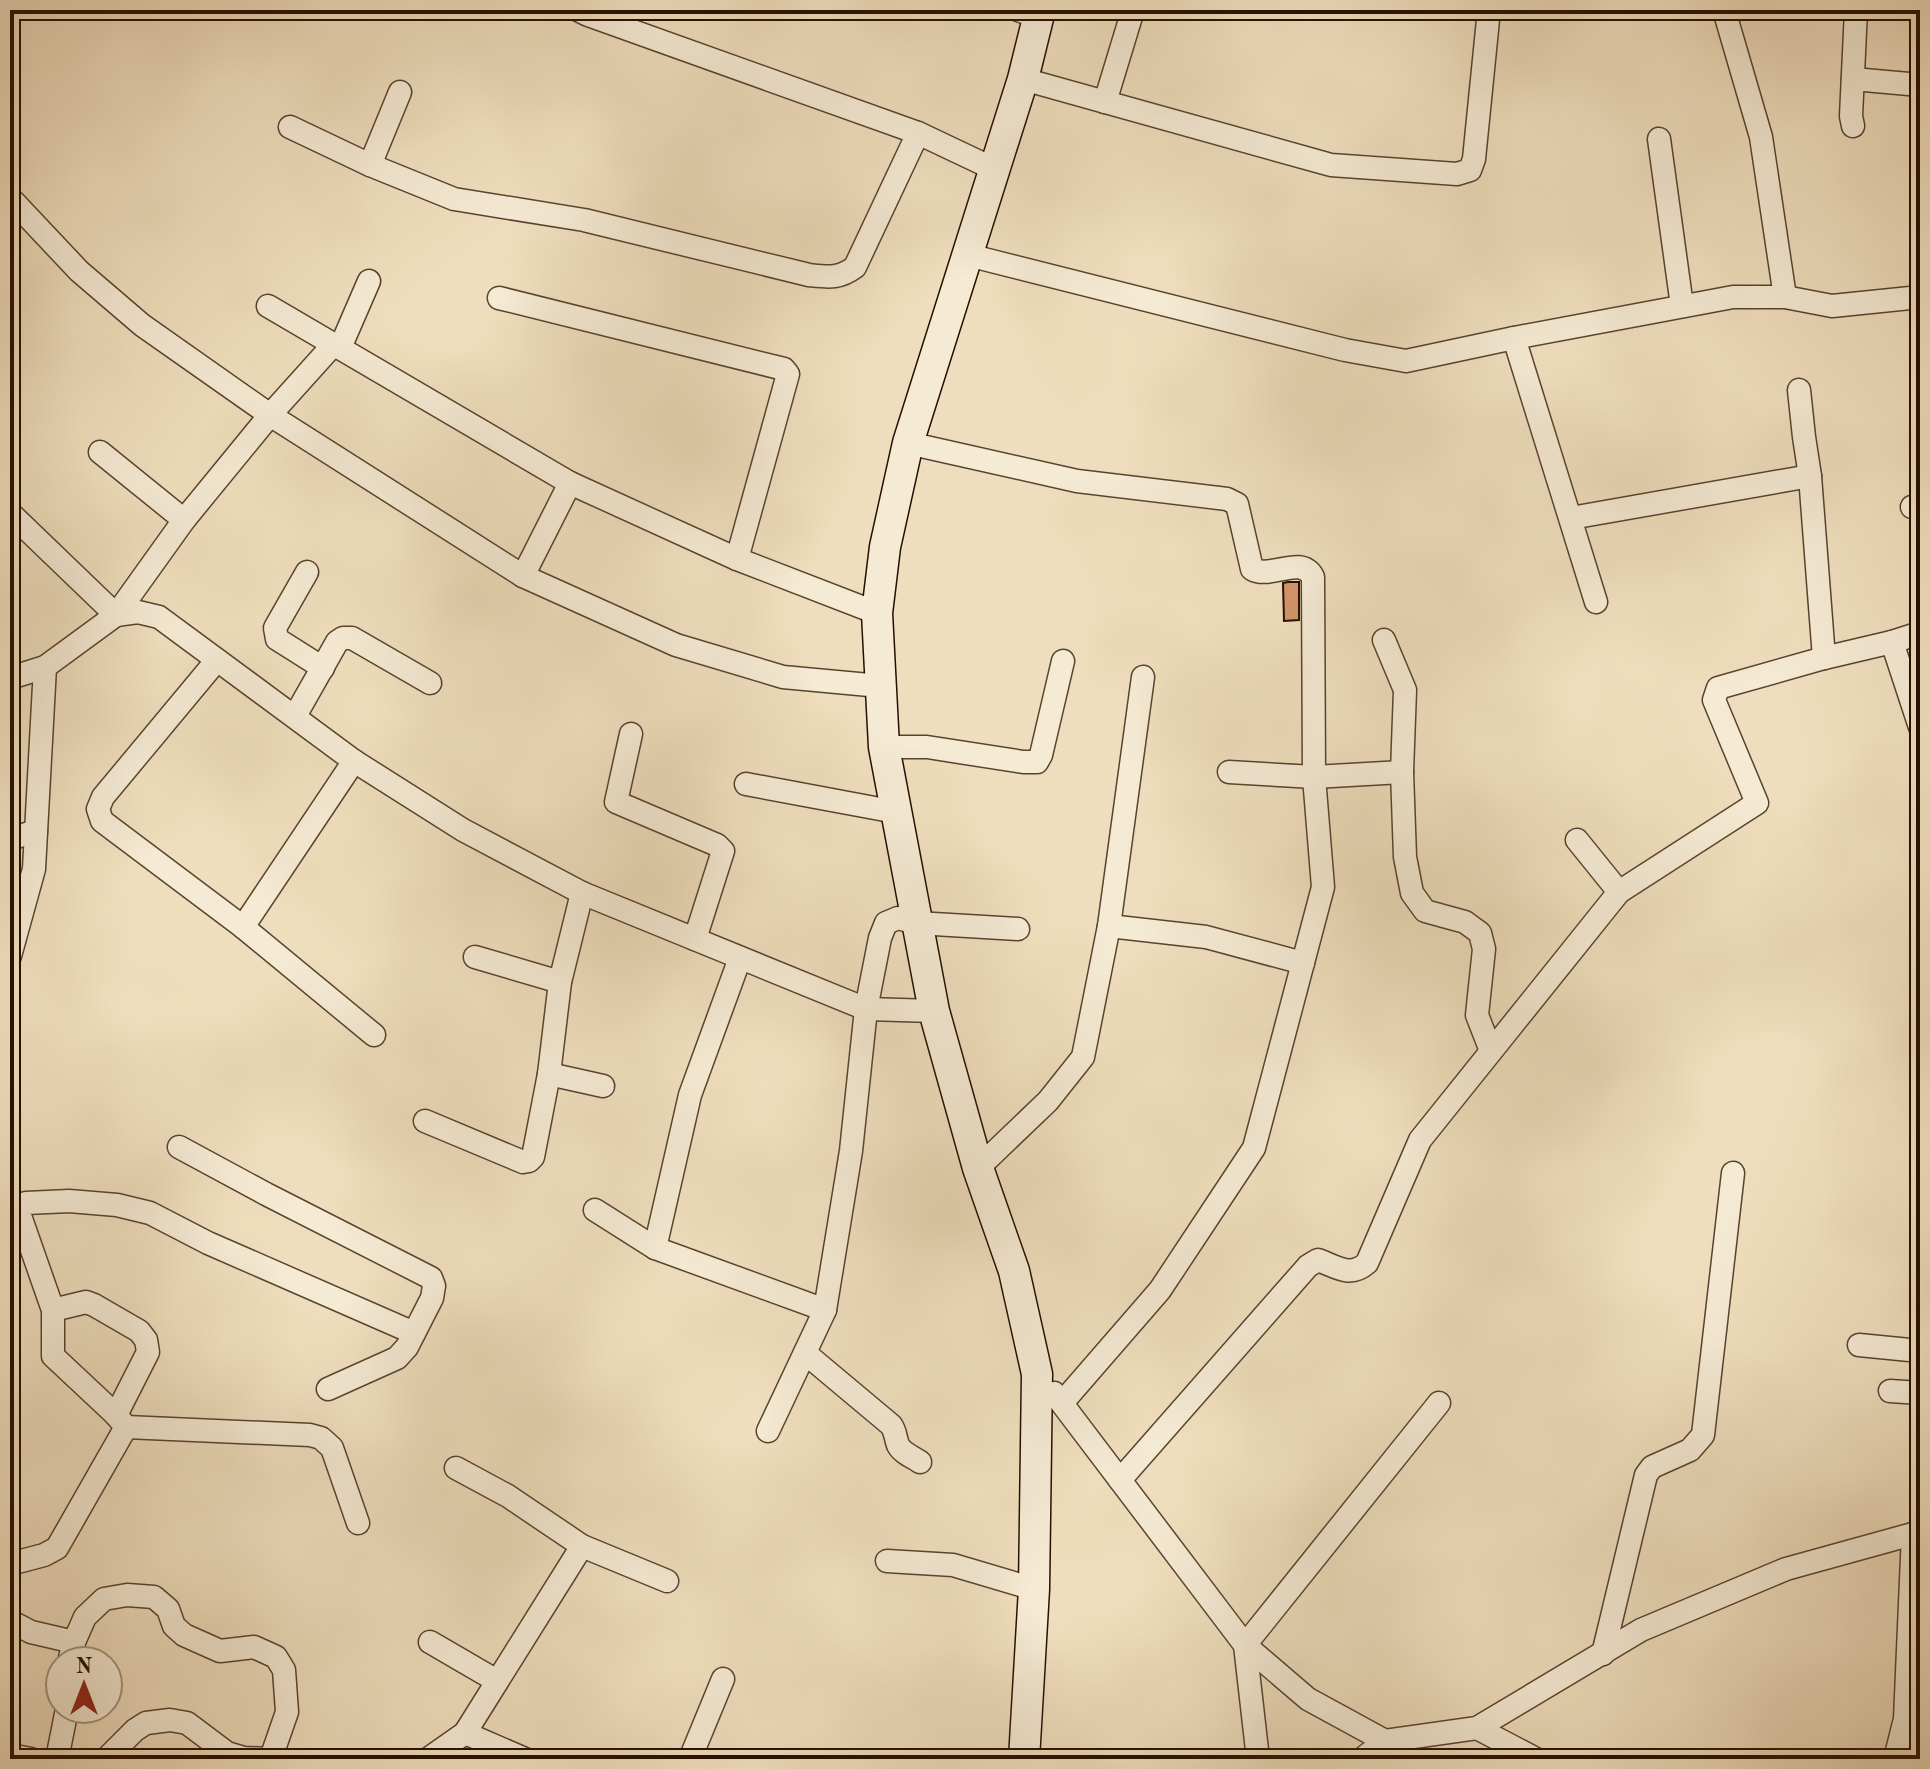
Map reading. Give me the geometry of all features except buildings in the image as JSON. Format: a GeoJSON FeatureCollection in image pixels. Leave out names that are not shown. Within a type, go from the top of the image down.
{"type":"FeatureCollection","features":[{"type":"Feature","properties":{"kind":"main road"},"geometry":{"type":"LineString","coordinates":[[1024,1759],[1034,1589],[1037,1374],[1014,1271],[978,1168],[934,1011],[884,747],[877,613],[885,547],[908,443],[1023,79],[1032,12]]}},
{"type":"Feature","properties":{"kind":"street"},"geometry":{"type":"LineString","coordinates":[[578,10],[918,133],[994,169]]}},
{"type":"Feature","properties":{"kind":"street"},"geometry":{"type":"LineString","coordinates":[[1105,102],[1133,10]]}},
{"type":"Feature","properties":{"kind":"street"},"geometry":{"type":"LineString","coordinates":[[1023,79],[1331,165],[1457,174],[1470,170],[1474,159],[1489,10]]}},
{"type":"Feature","properties":{"kind":"street"},"geometry":{"type":"LineString","coordinates":[[1724,10],[1761,137],[1785,297]]}},
{"type":"Feature","properties":{"kind":"street"},"geometry":{"type":"LineString","coordinates":[[1853,126],[1856,10]]}},
{"type":"Feature","properties":{"kind":"street"},"geometry":{"type":"LineString","coordinates":[[1853,79],[1920,85]]}},
{"type":"Feature","properties":{"kind":"street"},"geometry":{"type":"LineString","coordinates":[[370,165],[400,92]]}},
{"type":"Feature","properties":{"kind":"street"},"geometry":{"type":"LineString","coordinates":[[290,127],[370,165],[454,199],[584,220],[825,277],[844,275],[855,267],[918,133]]}},
{"type":"Feature","properties":{"kind":"street"},"geometry":{"type":"LineString","coordinates":[[1659,139],[1682,306]]}},
{"type":"Feature","properties":{"kind":"street"},"geometry":{"type":"LineString","coordinates":[[14,202],[79,271],[142,325],[270,415],[523,576],[676,645],[783,677],[880,686]]}},
{"type":"Feature","properties":{"kind":"street"},"geometry":{"type":"LineString","coordinates":[[968,255],[1345,350],[1406,361],[1733,297],[1785,297],[1832,306],[1920,297]]}},
{"type":"Feature","properties":{"kind":"street"},"geometry":{"type":"LineString","coordinates":[[10,678],[45,667],[116,615],[184,520],[270,415],[337,346],[369,281]]}},
{"type":"Feature","properties":{"kind":"street"},"geometry":{"type":"LineString","coordinates":[[499,298],[784,369],[788,374],[737,559]]}},
{"type":"Feature","properties":{"kind":"street"},"geometry":{"type":"LineString","coordinates":[[268,306],[570,483],[737,559],[877,613]]}},
{"type":"Feature","properties":{"kind":"street"},"geometry":{"type":"LineString","coordinates":[[1514,338],[1596,602]]}},
{"type":"Feature","properties":{"kind":"street"},"geometry":{"type":"LineString","coordinates":[[1799,390],[1810,476],[1824,658]]}},
{"type":"Feature","properties":{"kind":"street"},"geometry":{"type":"LineString","coordinates":[[908,443],[1077,481],[1227,499],[1237,504],[1252,569],[1258,573],[1302,566],[1313,577],[1314,777],[1323,887],[1254,1148],[1160,1290],[1062,1403]]}},
{"type":"Feature","properties":{"kind":"street"},"geometry":{"type":"LineString","coordinates":[[100,452],[184,520]]}},
{"type":"Feature","properties":{"kind":"street"},"geometry":{"type":"LineString","coordinates":[[1571,518],[1810,476]]}},
{"type":"Feature","properties":{"kind":"street"},"geometry":{"type":"LineString","coordinates":[[523,576],[570,483]]}},
{"type":"Feature","properties":{"kind":"street"},"geometry":{"type":"LineString","coordinates":[[10,513],[116,615]]}},
{"type":"Feature","properties":{"kind":"street"},"geometry":{"type":"LineString","coordinates":[[307,572],[275,628],[277,639],[323,668]]}},
{"type":"Feature","properties":{"kind":"street"},"geometry":{"type":"LineString","coordinates":[[116,615],[138,612],[159,617],[354,761],[463,830],[582,893],[866,1009],[934,1011]]}},
{"type":"Feature","properties":{"kind":"street"},"geometry":{"type":"LineString","coordinates":[[1120,1480],[1308,1266],[1318,1260],[1349,1272],[1358,1271],[1367,1263],[1420,1140],[1619,892],[1757,803],[1714,700],[1718,688],[1920,633]]}},
{"type":"Feature","properties":{"kind":"street"},"geometry":{"type":"LineString","coordinates":[[295,716],[337,642],[343,638],[352,638],[430,683]]}},
{"type":"Feature","properties":{"kind":"street"},"geometry":{"type":"LineString","coordinates":[[1384,640],[1405,690],[1402,772],[1405,857],[1412,893],[1425,911],[1465,922],[1480,933],[1484,949],[1477,1015],[1491,1051]]}},
{"type":"Feature","properties":{"kind":"street"},"geometry":{"type":"LineString","coordinates":[[1892,642],[1920,727]]}},
{"type":"Feature","properties":{"kind":"street"},"geometry":{"type":"LineString","coordinates":[[217,660],[103,797],[98,809],[102,821],[243,927],[374,1035]]}},
{"type":"Feature","properties":{"kind":"street"},"geometry":{"type":"LineString","coordinates":[[884,747],[927,747],[1037,762],[1063,661]]}},
{"type":"Feature","properties":{"kind":"street"},"geometry":{"type":"LineString","coordinates":[[10,956],[15,924],[34,869],[45,667]]}},
{"type":"Feature","properties":{"kind":"street"},"geometry":{"type":"LineString","coordinates":[[978,1168],[1048,1101],[1083,1057],[1109,926],[1143,677]]}},
{"type":"Feature","properties":{"kind":"street"},"geometry":{"type":"LineString","coordinates":[[631,734],[616,802],[717,845],[723,851],[695,939]]}},
{"type":"Feature","properties":{"kind":"street"},"geometry":{"type":"LineString","coordinates":[[243,927],[354,761]]}},
{"type":"Feature","properties":{"kind":"street"},"geometry":{"type":"LineString","coordinates":[[1229,772],[1314,777],[1402,772]]}},
{"type":"Feature","properties":{"kind":"street"},"geometry":{"type":"LineString","coordinates":[[746,784],[896,812]]}},
{"type":"Feature","properties":{"kind":"street"},"geometry":{"type":"LineString","coordinates":[[10,839],[36,831]]}},
{"type":"Feature","properties":{"kind":"street"},"geometry":{"type":"LineString","coordinates":[[1577,840],[1619,892]]}},
{"type":"Feature","properties":{"kind":"street"},"geometry":{"type":"LineString","coordinates":[[425,1121],[523,1162],[533,1157],[549,1074],[560,982],[582,893]]}},
{"type":"Feature","properties":{"kind":"street"},"geometry":{"type":"LineString","coordinates":[[768,1431],[825,1310],[851,1151],[866,1009],[880,938],[886,923],[898,918],[917,923],[1018,929]]}},
{"type":"Feature","properties":{"kind":"street"},"geometry":{"type":"LineString","coordinates":[[1109,926],[1206,937],[1303,963]]}},
{"type":"Feature","properties":{"kind":"street"},"geometry":{"type":"LineString","coordinates":[[475,957],[560,982]]}},
{"type":"Feature","properties":{"kind":"street"},"geometry":{"type":"LineString","coordinates":[[655,1248],[690,1095],[740,958]]}},
{"type":"Feature","properties":{"kind":"street"},"geometry":{"type":"LineString","coordinates":[[549,1074],[603,1086]]}},
{"type":"Feature","properties":{"kind":"street"},"geometry":{"type":"LineString","coordinates":[[179,1147],[431,1278],[434,1286],[432,1298],[407,1347],[397,1358],[328,1389]]}},
{"type":"Feature","properties":{"kind":"street"},"geometry":{"type":"LineString","coordinates":[[1603,1654],[1646,1475],[1652,1467],[1690,1450],[1703,1435],[1733,1173]]}},
{"type":"Feature","properties":{"kind":"street"},"geometry":{"type":"LineString","coordinates":[[358,1523],[332,1448],[321,1438],[121,1421],[53,1356],[53,1310],[19,1213],[20,1207],[26,1203],[69,1201],[117,1205],[150,1213],[208,1243],[414,1333]]}},
{"type":"Feature","properties":{"kind":"street"},"geometry":{"type":"LineString","coordinates":[[595,1210],[655,1248],[825,1310]]}},
{"type":"Feature","properties":{"kind":"street"},"geometry":{"type":"LineString","coordinates":[[10,1564],[44,1555],[57,1548],[121,1421],[148,1352],[146,1340],[139,1331],[86,1302],[53,1310]]}},
{"type":"Feature","properties":{"kind":"street"},"geometry":{"type":"LineString","coordinates":[[1859,1345],[1920,1351]]}},
{"type":"Feature","properties":{"kind":"street"},"geometry":{"type":"LineString","coordinates":[[805,1353],[891,1425],[901,1450],[920,1462]]}},
{"type":"Feature","properties":{"kind":"street"},"geometry":{"type":"LineString","coordinates":[[1037,1374],[1245,1645],[1308,1699],[1385,1741]]}},
{"type":"Feature","properties":{"kind":"street"},"geometry":{"type":"LineString","coordinates":[[1890,1391],[1920,1393]]}},
{"type":"Feature","properties":{"kind":"street"},"geometry":{"type":"LineString","coordinates":[[1258,1759],[1245,1645],[1439,1403]]}},
{"type":"Feature","properties":{"kind":"street"},"geometry":{"type":"LineString","coordinates":[[456,1468],[508,1496],[582,1546],[667,1581]]}},
{"type":"Feature","properties":{"kind":"street"},"geometry":{"type":"LineString","coordinates":[[1362,1759],[1385,1741],[1477,1728],[1641,1630],[1786,1569],[1916,1533],[1905,1719],[1895,1759]]}},
{"type":"Feature","properties":{"kind":"street"},"geometry":{"type":"LineString","coordinates":[[428,1759],[465,1733],[582,1546]]}},
{"type":"Feature","properties":{"kind":"street"},"geometry":{"type":"LineString","coordinates":[[887,1561],[953,1565],[1034,1589]]}},
{"type":"Feature","properties":{"kind":"street"},"geometry":{"type":"LineString","coordinates":[[74,1645],[85,1617],[104,1599],[127,1595],[154,1597],[168,1609],[174,1626],[184,1635],[220,1651],[254,1647],[276,1657],[284,1670],[287,1712],[271,1759],[244,1758],[227,1753],[187,1723],[170,1720],[146,1723],[106,1759]]}},
{"type":"Feature","properties":{"kind":"street"},"geometry":{"type":"LineString","coordinates":[[10,1621],[59,1645]]}},
{"type":"Feature","properties":{"kind":"street"},"geometry":{"type":"LineString","coordinates":[[430,1642],[497,1681]]}},
{"type":"Feature","properties":{"kind":"street"},"geometry":{"type":"LineString","coordinates":[[690,1759],[723,1679]]}},
{"type":"Feature","properties":{"kind":"street"},"geometry":{"type":"LineString","coordinates":[[57,1759],[64,1725]]}},
{"type":"Feature","properties":{"kind":"street"},"geometry":{"type":"LineString","coordinates":[[1477,1728],[1536,1759]]}},
{"type":"Feature","properties":{"kind":"street"},"geometry":{"type":"LineString","coordinates":[[465,1733],[525,1759]]}},
{"type":"Feature","properties":{"kind":"street"},"geometry":{"type":"LineString","coordinates":[[10,1755],[31,1759]]}}]}
